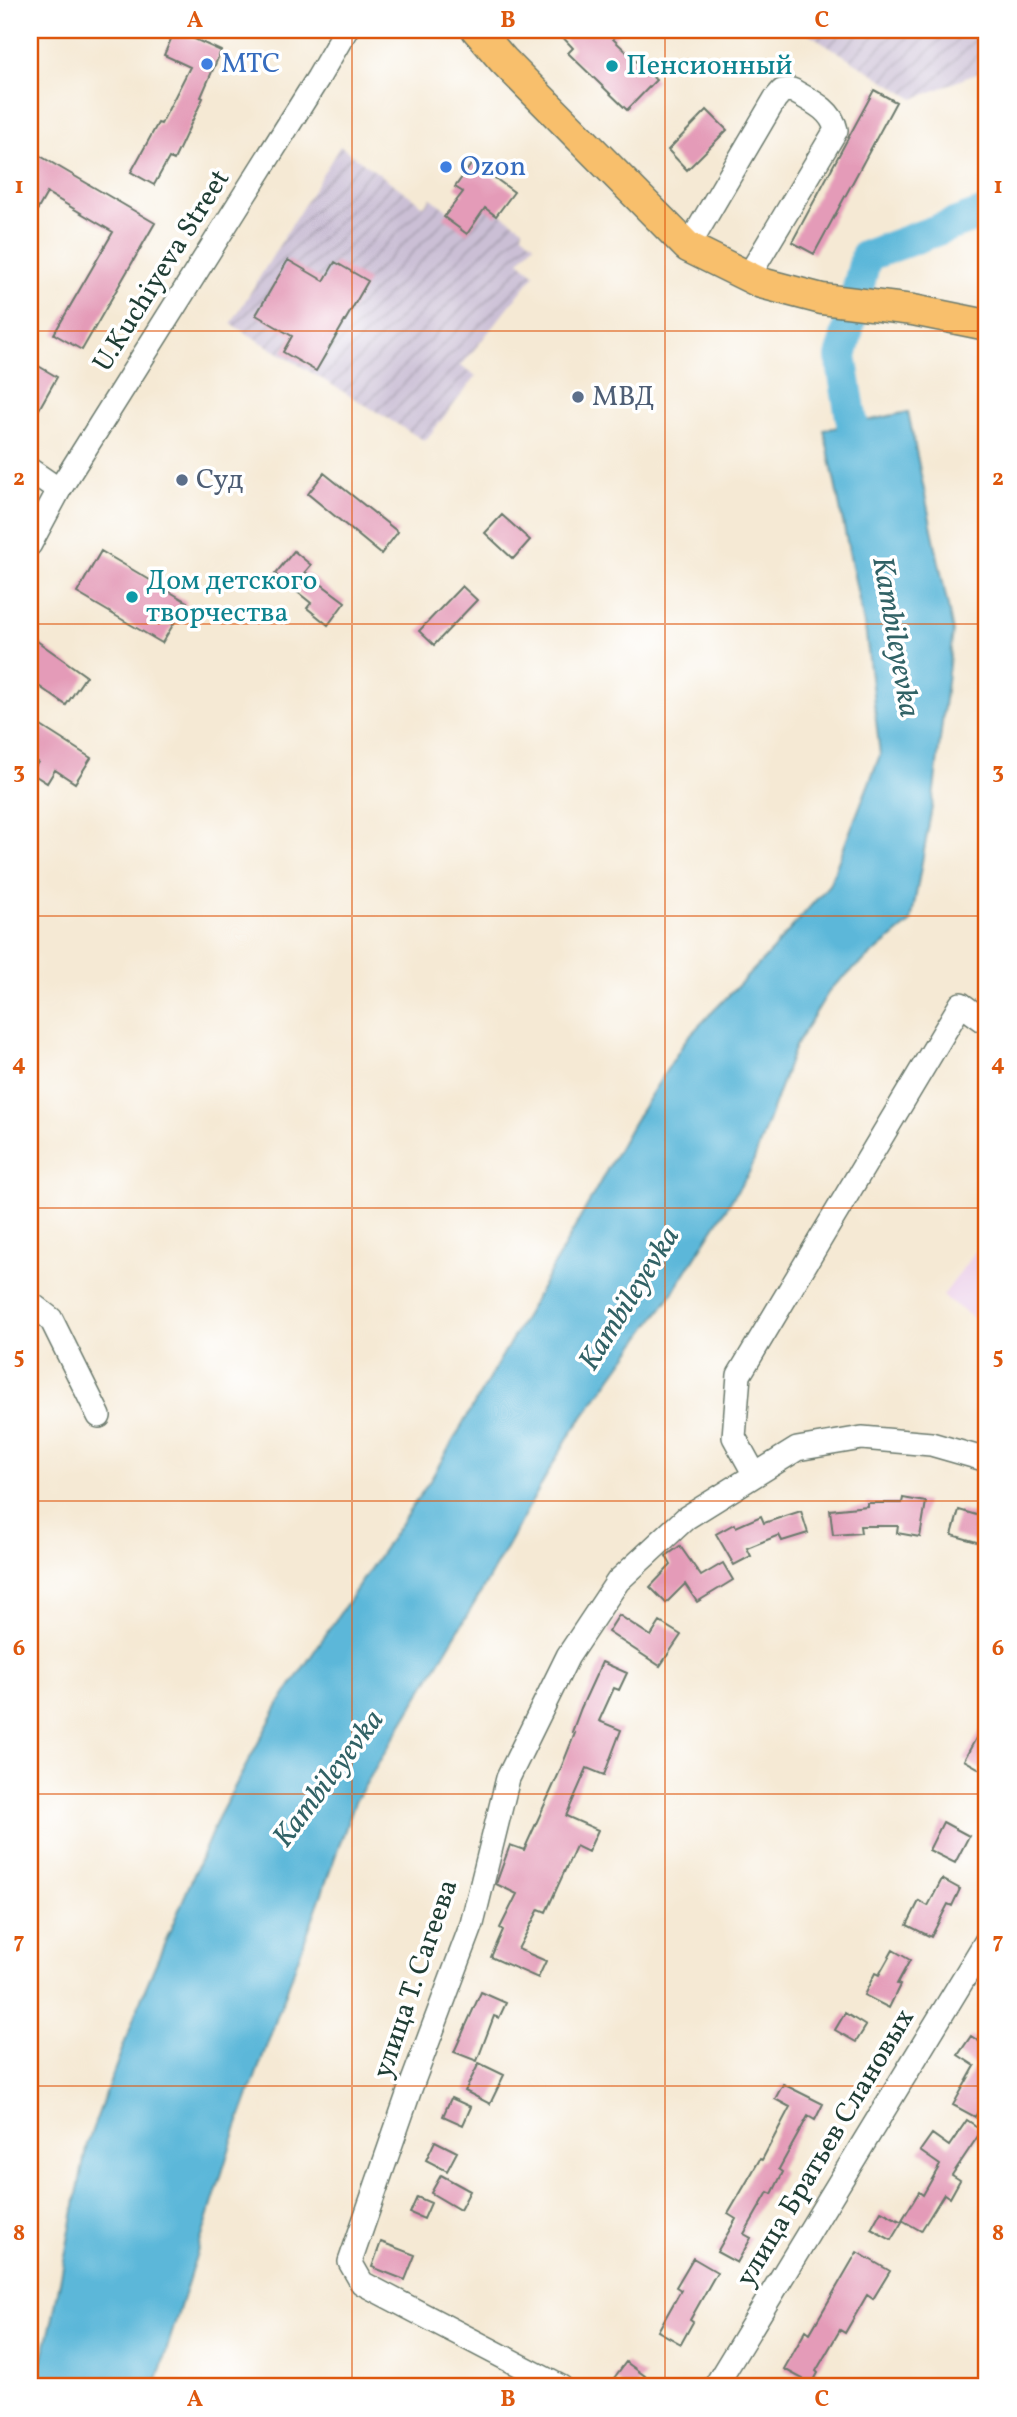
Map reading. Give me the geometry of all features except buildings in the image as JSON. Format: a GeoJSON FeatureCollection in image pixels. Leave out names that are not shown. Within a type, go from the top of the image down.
{"type":"FeatureCollection","features":[{"type":"Feature","properties":{"kind":"main road"},"geometry":{"type":"LineString","coordinates":[[477,30],[503,60],[688,247],[761,283],[822,299],[913,310],[987,325]]}},
{"type":"Feature","properties":{"kind":"street","name":"U.Kuchiyeva Street"},"geometry":{"type":"LineString","coordinates":[[30,544],[59,490],[346,30]]}},
{"type":"Feature","properties":{"kind":"street"},"geometry":{"type":"LineString","coordinates":[[688,247],[775,99],[782,91],[792,90],[826,111],[834,121],[836,130],[748,277]]}},
{"type":"Feature","properties":{"kind":"street"},"geometry":{"type":"LineString","coordinates":[[30,470],[59,490]]}},
{"type":"Feature","properties":{"kind":"street"},"geometry":{"type":"LineString","coordinates":[[755,1475],[734,1437],[739,1376],[961,1004],[987,1023]]}},
{"type":"Feature","properties":{"kind":"street"},"geometry":{"type":"LineString","coordinates":[[30,1303],[51,1319],[99,1416]]}},
{"type":"Feature","properties":{"kind":"street","name":"улица Т. Сагеева"},"geometry":{"type":"LineString","coordinates":[[561,2387],[362,2283],[350,2262],[471,1923],[508,1778],[568,1656],[618,1581],[686,1518],[797,1450],[862,1438],[930,1444],[987,1460]]}},
{"type":"Feature","properties":{"kind":"street","name":"улица Братьев Слановых"},"geometry":{"type":"LineString","coordinates":[[715,2387],[987,1940]]}},
{"type":"Feature","properties":{"kind":"shaded area"},"geometry":{"type":"Polygon","coordinates":[[[803,30],[987,30],[987,69],[914,99],[803,30]]]}},
{"type":"Feature","properties":{"kind":"shaded area"},"geometry":{"type":"Polygon","coordinates":[[[340,146],[424,206],[431,198],[456,217],[473,196],[523,228],[522,234],[534,244],[519,261],[535,274],[461,366],[476,376],[425,441],[231,324],[340,146]]]}},
{"type":"Feature","properties":{"kind":"shaded area"},"geometry":{"type":"Polygon","coordinates":[[[987,1235],[987,1328],[943,1296],[987,1235]]]}},
{"type":"Feature","properties":{"kind":"water"},"geometry":{"type":"Polygon","coordinates":[[[908,412],[953,631],[932,807],[911,922],[831,988],[795,1046],[750,1171],[671,1295],[567,1439],[480,1594],[355,1802],[232,2141],[155,2387],[35,2387],[52,2322],[87,2144],[142,1996],[218,1818],[280,1702],[431,1479],[633,1123],[687,1038],[767,956],[829,885],[880,755],[866,634],[824,430],[908,412]]]}},
{"type":"Feature","properties":{"kind":"waterway","name":"Kambileyevka"},"geometry":{"type":"LineString","coordinates":[[859,464],[841,357],[866,256],[987,212]]}},
{"type":"Feature","properties":{"kind":"place","name":"МТС"},"geometry":{"type":"Point","coordinates":[207,64]}},
{"type":"Feature","properties":{"kind":"place","name":"Пенсионный"},"geometry":{"type":"Point","coordinates":[612,66]}},
{"type":"Feature","properties":{"kind":"place","name":"Ozon"},"geometry":{"type":"Point","coordinates":[446,167]}},
{"type":"Feature","properties":{"kind":"place","name":"МВД"},"geometry":{"type":"Point","coordinates":[578,397]}},
{"type":"Feature","properties":{"kind":"place","name":"Суд"},"geometry":{"type":"Point","coordinates":[182,480]}},
{"type":"Feature","properties":{"kind":"place","name":"Дом детского творчества"},"geometry":{"type":"Point","coordinates":[132,597]}}]}
